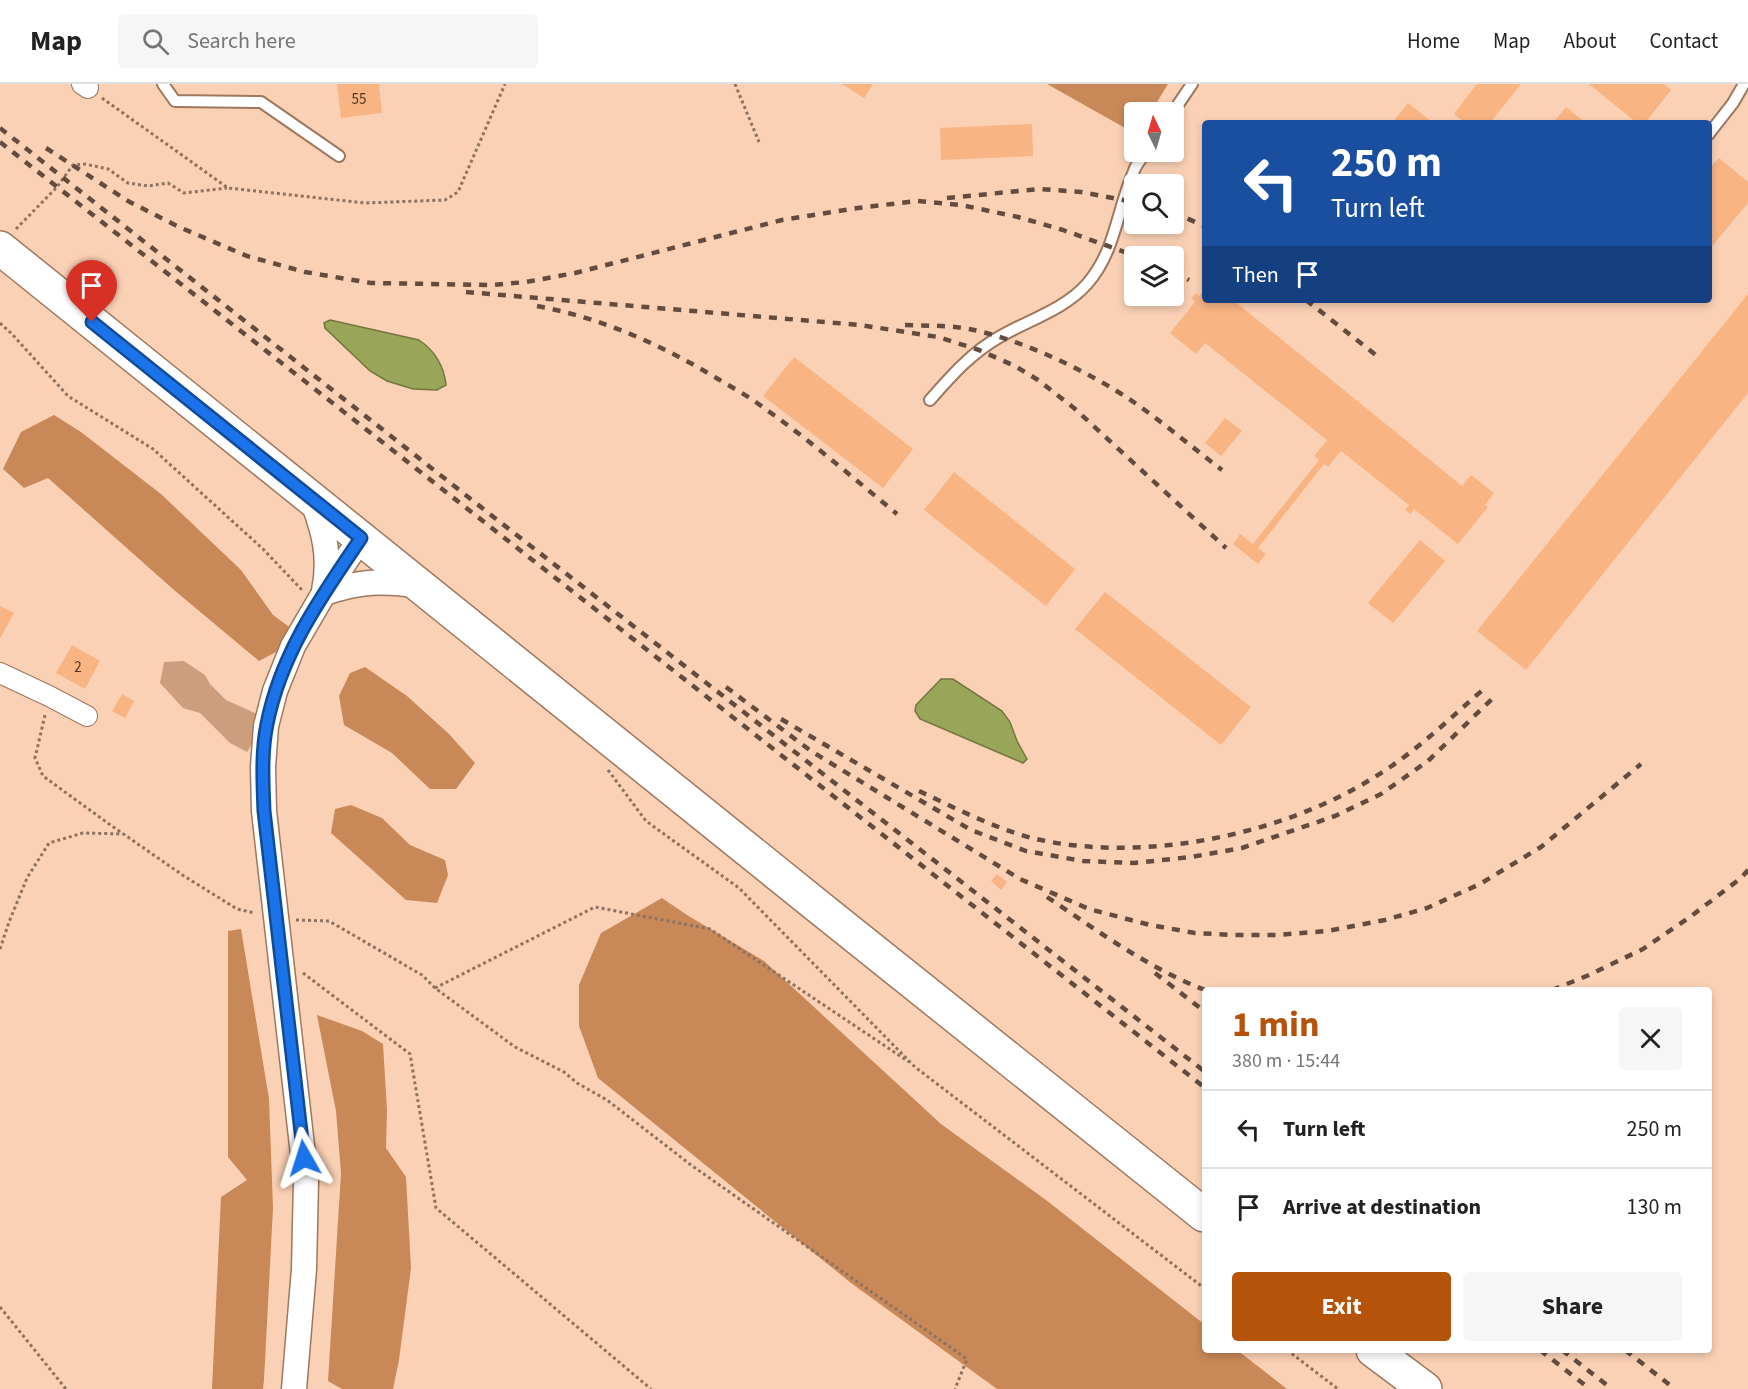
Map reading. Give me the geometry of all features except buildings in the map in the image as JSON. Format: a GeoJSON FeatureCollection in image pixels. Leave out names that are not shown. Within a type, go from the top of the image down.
{"type":"FeatureCollection","features":[{"type":"Feature","properties":{"kind":"highway"},"geometry":{"type":"LineString","coordinates":[[8,239],[312,499],[1202,1213]]}},
{"type":"Feature","properties":{"kind":"highway"},"geometry":{"type":"LineString","coordinates":[[1377,1353],[1425,1389]]}},
{"type":"Feature","properties":{"kind":"street"},"geometry":{"type":"LineString","coordinates":[[312,499],[323,530],[327,553],[328,573],[320,599]]}},
{"type":"Feature","properties":{"kind":"street"},"geometry":{"type":"LineString","coordinates":[[294,1389],[304,1269],[306,1180],[264,811],[263,767],[266,726],[275,691],[292,646],[361,538]]}},
{"type":"Feature","properties":{"kind":"street"},"geometry":{"type":"LineString","coordinates":[[320,599],[347,585],[369,582],[421,586]]}},
{"type":"Feature","properties":{"kind":"street"},"geometry":{"type":"LineString","coordinates":[[0,673],[87,716]]}},
{"type":"Feature","properties":{"kind":"lane"},"geometry":{"type":"LineString","coordinates":[[163,84],[175,101],[261,102],[339,156]]}},
{"type":"Feature","properties":{"kind":"lane"},"geometry":{"type":"LineString","coordinates":[[1180,102],[1192,84]]}},
{"type":"Feature","properties":{"kind":"lane"},"geometry":{"type":"LineString","coordinates":[[1712,130],[1733,103],[1744,84]]}},
{"type":"Feature","properties":{"kind":"lane"},"geometry":{"type":"LineString","coordinates":[[930,400],[961,365],[979,351],[999,337],[1060,305],[1085,286],[1101,266],[1134,169],[1139,162]]}},
{"type":"Feature","properties":{"kind":"path"},"geometry":{"type":"LineString","coordinates":[[8,239],[57,187],[74,165],[85,164],[108,169],[128,183],[148,186],[168,183],[184,193],[228,188],[364,203],[445,200],[458,192],[505,84]]}},
{"type":"Feature","properties":{"kind":"path"},"geometry":{"type":"LineString","coordinates":[[735,84],[759,142]]}},
{"type":"Feature","properties":{"kind":"path"},"geometry":{"type":"LineString","coordinates":[[87,86],[228,188]]}},
{"type":"Feature","properties":{"kind":"path"},"geometry":{"type":"LineString","coordinates":[[0,323],[68,396],[153,449],[320,599]]}},
{"type":"Feature","properties":{"kind":"path"},"geometry":{"type":"LineString","coordinates":[[49,696],[34,758],[43,776],[184,876],[237,909],[278,920],[329,921],[422,975],[435,988],[515,1047],[564,1072],[607,1100],[691,1166],[967,1359],[955,1389]]}},
{"type":"Feature","properties":{"kind":"path"},"geometry":{"type":"LineString","coordinates":[[605,766],[646,821],[739,888],[915,1067]]}},
{"type":"Feature","properties":{"kind":"path"},"geometry":{"type":"LineString","coordinates":[[0,949],[27,878],[49,843],[84,833],[124,834]]}},
{"type":"Feature","properties":{"kind":"path"},"geometry":{"type":"LineString","coordinates":[[435,988],[595,907],[710,929],[915,1067],[1202,1286]]}},
{"type":"Feature","properties":{"kind":"path"},"geometry":{"type":"LineString","coordinates":[[282,956],[410,1054],[436,1208],[651,1389]]}},
{"type":"Feature","properties":{"kind":"path"},"geometry":{"type":"LineString","coordinates":[[0,1307],[66,1389]]}},
{"type":"Feature","properties":{"kind":"path"},"geometry":{"type":"LineString","coordinates":[[1291,1353],[1338,1389]]}},
{"type":"Feature","properties":{"kind":"shaded area"},"geometry":{"type":"Polygon","coordinates":[[[1047,84],[1168,84],[1157,102],[1124,102],[1124,127],[1047,84]]]}},
{"type":"Feature","properties":{"kind":"shaded area"},"geometry":{"type":"Polygon","coordinates":[[[330,320],[419,340],[438,359],[446,385],[437,390],[413,389],[387,381],[370,371],[325,328],[324,323],[330,320]]]}},
{"type":"Feature","properties":{"kind":"shaded area"},"geometry":{"type":"Polygon","coordinates":[[[54,415],[81,432],[161,494],[241,570],[273,615],[292,629],[278,651],[259,661],[174,590],[48,478],[24,488],[3,469],[21,432],[54,415]]]}},
{"type":"Feature","properties":{"kind":"shaded area"},"geometry":{"type":"Polygon","coordinates":[[[184,661],[205,675],[210,684],[226,700],[257,714],[258,734],[247,752],[230,743],[200,713],[183,708],[160,683],[164,662],[184,661]]]}},
{"type":"Feature","properties":{"kind":"shaded area"},"geometry":{"type":"Polygon","coordinates":[[[365,667],[407,696],[449,734],[475,763],[456,789],[430,789],[392,753],[344,725],[339,696],[350,673],[365,667]]]}},
{"type":"Feature","properties":{"kind":"shaded area"},"geometry":{"type":"Polygon","coordinates":[[[941,679],[953,679],[1002,711],[1010,722],[1027,759],[1023,763],[920,719],[915,711],[916,705],[941,679]]]}},
{"type":"Feature","properties":{"kind":"shaded area"},"geometry":{"type":"Polygon","coordinates":[[[351,805],[382,818],[410,845],[445,860],[448,875],[437,903],[406,900],[331,833],[335,809],[351,805]]]}},
{"type":"Feature","properties":{"kind":"shaded area"},"geometry":{"type":"Polygon","coordinates":[[[662,898],[764,961],[941,1124],[1046,1200],[1202,1322],[1202,1353],[1241,1353],[1287,1389],[997,1389],[851,1283],[598,1078],[579,1026],[579,985],[601,933],[662,898]]]}},
{"type":"Feature","properties":{"kind":"shaded area"},"geometry":{"type":"Polygon","coordinates":[[[241,929],[269,1099],[273,1208],[264,1380],[263,1389],[212,1389],[221,1197],[247,1180],[228,1157],[228,931],[241,929]]]}},
{"type":"Feature","properties":{"kind":"shaded area"},"geometry":{"type":"Polygon","coordinates":[[[317,1015],[362,1031],[383,1044],[387,1110],[386,1148],[406,1177],[411,1268],[393,1389],[342,1389],[328,1381],[341,1173],[336,1111],[317,1015]]]}},
{"type":"Feature","properties":{"kind":"railway"},"geometry":{"type":"LineString","coordinates":[[0,128],[491,515],[1202,1069]]}},
{"type":"Feature","properties":{"kind":"railway"},"geometry":{"type":"LineString","coordinates":[[0,142],[1202,1085]]}},
{"type":"Feature","properties":{"kind":"railway"},"geometry":{"type":"LineString","coordinates":[[46,148],[128,201],[179,227],[247,256],[305,272],[371,283],[492,285],[526,282],[575,273],[782,220],[917,201],[961,205],[1018,217],[1124,252]]}},
{"type":"Feature","properties":{"kind":"railway"},"geometry":{"type":"LineString","coordinates":[[947,198],[1040,189],[1081,192],[1124,200]]}},
{"type":"Feature","properties":{"kind":"railway"},"geometry":{"type":"LineString","coordinates":[[1184,217],[1202,225]]}},
{"type":"Feature","properties":{"kind":"railway"},"geometry":{"type":"LineString","coordinates":[[1184,278],[1189,280]]}},
{"type":"Feature","properties":{"kind":"railway"},"geometry":{"type":"LineString","coordinates":[[466,292],[860,325],[938,337],[979,350],[1015,366],[1038,380],[1074,408],[1226,548]]}},
{"type":"Feature","properties":{"kind":"railway"},"geometry":{"type":"LineString","coordinates":[[1310,303],[1381,359]]}},
{"type":"Feature","properties":{"kind":"railway"},"geometry":{"type":"LineString","coordinates":[[537,306],[608,325],[653,344],[697,367],[775,416],[897,514]]}},
{"type":"Feature","properties":{"kind":"railway"},"geometry":{"type":"LineString","coordinates":[[905,325],[945,326],[989,334],[1033,349],[1077,369],[1135,403],[1222,470]]}},
{"type":"Feature","properties":{"kind":"railway"},"geometry":{"type":"LineString","coordinates":[[726,687],[811,751],[1020,879],[1089,909],[1150,925],[1195,933],[1276,935],[1327,931],[1385,920],[1427,908],[1480,884],[1541,847],[1641,764]]}},
{"type":"Feature","properties":{"kind":"railway"},"geometry":{"type":"LineString","coordinates":[[919,791],[1003,829],[1032,838],[1074,845],[1117,848],[1162,846],[1208,840],[1296,816],[1373,778],[1403,758],[1486,687]]}},
{"type":"Feature","properties":{"kind":"railway"},"geometry":{"type":"LineString","coordinates":[[781,719],[971,830],[1026,851],[1083,861],[1134,863],[1191,857],[1242,848],[1335,816],[1381,794],[1428,761],[1494,697]]}},
{"type":"Feature","properties":{"kind":"railway"},"geometry":{"type":"LineString","coordinates":[[1559,987],[1643,949],[1690,917],[1741,878],[1748,870]]}},
{"type":"Feature","properties":{"kind":"railway"},"geometry":{"type":"LineString","coordinates":[[1047,897],[1143,960],[1202,989]]}},
{"type":"Feature","properties":{"kind":"railway"},"geometry":{"type":"LineString","coordinates":[[1155,973],[1202,1009]]}},
{"type":"Feature","properties":{"kind":"railway"},"geometry":{"type":"LineString","coordinates":[[1544,1353],[1590,1389]]}},
{"type":"Feature","properties":{"kind":"railway"},"geometry":{"type":"LineString","coordinates":[[1566,1353],[1612,1389]]}},
{"type":"Feature","properties":{"kind":"railway"},"geometry":{"type":"LineString","coordinates":[[1629,1353],[1675,1389]]}},
{"type":"Feature","properties":{"kind":"route"},"geometry":{"type":"LineString","coordinates":[[92,322],[361,538],[292,646],[275,691],[266,726],[263,767],[264,811],[304,1158]]}}]}
